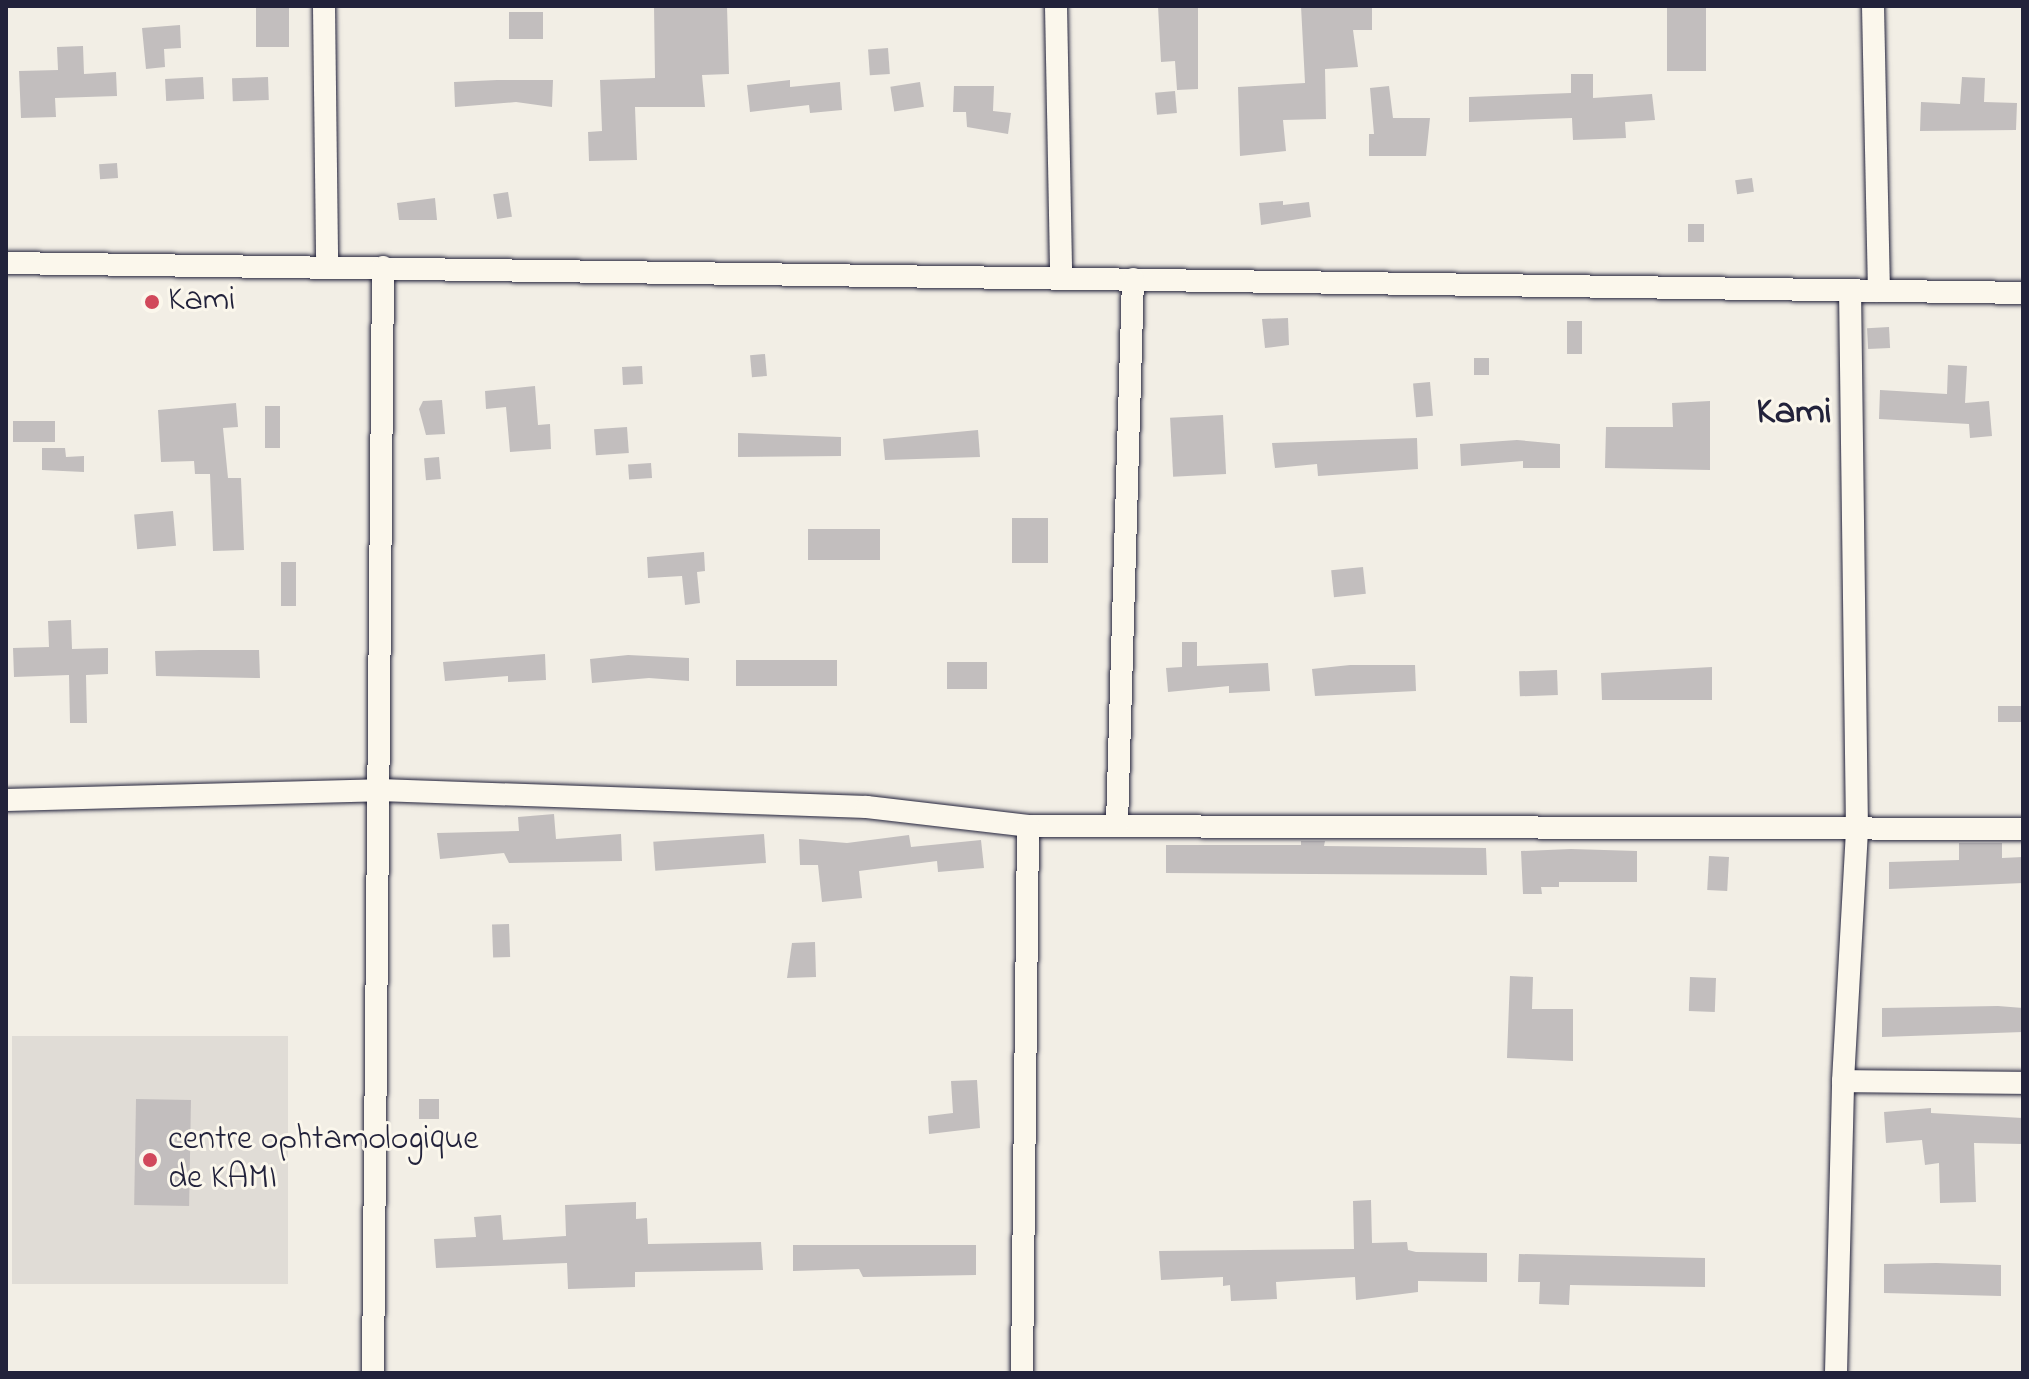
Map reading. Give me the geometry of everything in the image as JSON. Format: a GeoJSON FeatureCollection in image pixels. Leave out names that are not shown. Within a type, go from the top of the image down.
{"type":"FeatureCollection","features":[{"type":"Feature","properties":{"kind":"street"},"geometry":{"type":"LineString","coordinates":[[324,6],[327,266]]}},
{"type":"Feature","properties":{"kind":"street"},"geometry":{"type":"LineString","coordinates":[[1056,6],[1061,278]]}},
{"type":"Feature","properties":{"kind":"street"},"geometry":{"type":"LineString","coordinates":[[1873,6],[1879,291]]}},
{"type":"Feature","properties":{"kind":"street"},"geometry":{"type":"LineString","coordinates":[[6,263],[2023,293]]}},
{"type":"Feature","properties":{"kind":"street"},"geometry":{"type":"LineString","coordinates":[[373,1373],[383,267]]}},
{"type":"Feature","properties":{"kind":"street"},"geometry":{"type":"LineString","coordinates":[[1117,824],[1133,279]]}},
{"type":"Feature","properties":{"kind":"street"},"geometry":{"type":"LineString","coordinates":[[1836,1373],[1843,1081],[1857,830],[1850,291]]}},
{"type":"Feature","properties":{"kind":"street"},"geometry":{"type":"LineString","coordinates":[[6,800],[379,790],[867,807],[1028,826],[2023,829]]}},
{"type":"Feature","properties":{"kind":"street"},"geometry":{"type":"LineString","coordinates":[[1022,1373],[1028,826]]}},
{"type":"Feature","properties":{"kind":"street"},"geometry":{"type":"LineString","coordinates":[[1843,1081],[2023,1083]]}},
{"type":"Feature","properties":{"kind":"shaded area","name":"centre ophtamologique de KAMI"},"geometry":{"type":"Polygon","coordinates":[[[12,1036],[288,1036],[288,1284],[12,1284],[12,1036]]]}},
{"type":"Feature","properties":{"kind":"building"},"geometry":{"type":"Polygon","coordinates":[[[256,6],[289,6],[289,47],[256,47],[256,6]]]}},
{"type":"Feature","properties":{"kind":"building"},"geometry":{"type":"Polygon","coordinates":[[[654,6],[727,6],[729,74],[702,75],[705,107],[635,107],[637,160],[589,161],[588,132],[602,131],[600,80],[655,78],[654,6]]]}},
{"type":"Feature","properties":{"kind":"building"},"geometry":{"type":"Polygon","coordinates":[[[1158,6],[1198,6],[1198,89],[1177,90],[1175,61],[1161,62],[1158,6]]]}},
{"type":"Feature","properties":{"kind":"building"},"geometry":{"type":"Polygon","coordinates":[[[1301,6],[1372,6],[1372,30],[1353,30],[1358,67],[1325,69],[1326,119],[1283,120],[1286,151],[1240,156],[1238,87],[1305,83],[1301,6]]]}},
{"type":"Feature","properties":{"kind":"building"},"geometry":{"type":"Polygon","coordinates":[[[1667,6],[1706,6],[1706,71],[1667,71],[1667,6]]]}},
{"type":"Feature","properties":{"kind":"building"},"geometry":{"type":"Polygon","coordinates":[[[509,12],[543,12],[543,39],[509,39],[509,12]]]}},
{"type":"Feature","properties":{"kind":"building"},"geometry":{"type":"Polygon","coordinates":[[[180,25],[181,48],[164,49],[165,67],[146,69],[142,28],[180,25]]]}},
{"type":"Feature","properties":{"kind":"building"},"geometry":{"type":"Polygon","coordinates":[[[83,46],[84,74],[116,72],[117,96],[55,98],[56,117],[21,118],[19,71],[58,70],[57,47],[83,46]]]}},
{"type":"Feature","properties":{"kind":"building"},"geometry":{"type":"Polygon","coordinates":[[[888,48],[890,74],[870,75],[868,49],[888,48]]]}},
{"type":"Feature","properties":{"kind":"building"},"geometry":{"type":"Polygon","coordinates":[[[1571,74],[1593,74],[1593,98],[1652,94],[1655,120],[1625,122],[1626,138],[1573,140],[1572,118],[1469,122],[1469,97],[1571,93],[1571,74]]]}},
{"type":"Feature","properties":{"kind":"building"},"geometry":{"type":"Polygon","coordinates":[[[203,77],[204,99],[166,101],[165,79],[203,77]]]}},
{"type":"Feature","properties":{"kind":"building"},"geometry":{"type":"Polygon","coordinates":[[[268,77],[269,100],[233,101],[232,78],[268,77]]]}},
{"type":"Feature","properties":{"kind":"building"},"geometry":{"type":"Polygon","coordinates":[[[1962,77],[1985,78],[1984,102],[2017,103],[2016,130],[1920,131],[1921,102],[1960,104],[1962,77]]]}},
{"type":"Feature","properties":{"kind":"building"},"geometry":{"type":"Polygon","coordinates":[[[553,80],[552,107],[516,102],[455,107],[454,82],[553,80]]]}},
{"type":"Feature","properties":{"kind":"building"},"geometry":{"type":"Polygon","coordinates":[[[790,80],[790,87],[840,82],[842,110],[810,113],[809,105],[750,112],[747,85],[790,80]]]}},
{"type":"Feature","properties":{"kind":"building"},"geometry":{"type":"Polygon","coordinates":[[[920,82],[924,107],[894,111],[890,87],[920,82]]]}},
{"type":"Feature","properties":{"kind":"building"},"geometry":{"type":"Polygon","coordinates":[[[954,86],[994,86],[993,111],[1011,113],[1008,134],[967,127],[966,112],[953,112],[954,86]]]}},
{"type":"Feature","properties":{"kind":"building"},"geometry":{"type":"Polygon","coordinates":[[[1389,86],[1393,118],[1430,118],[1426,156],[1369,156],[1369,134],[1374,134],[1370,88],[1389,86]]]}},
{"type":"Feature","properties":{"kind":"building"},"geometry":{"type":"Polygon","coordinates":[[[1175,91],[1177,113],[1157,115],[1155,93],[1175,91]]]}},
{"type":"Feature","properties":{"kind":"building"},"geometry":{"type":"Polygon","coordinates":[[[117,163],[118,178],[100,179],[99,164],[117,163]]]}},
{"type":"Feature","properties":{"kind":"building"},"geometry":{"type":"Polygon","coordinates":[[[1752,178],[1754,192],[1737,194],[1735,180],[1752,178]]]}},
{"type":"Feature","properties":{"kind":"building"},"geometry":{"type":"Polygon","coordinates":[[[508,192],[512,217],[497,219],[493,194],[508,192]]]}},
{"type":"Feature","properties":{"kind":"building"},"geometry":{"type":"Polygon","coordinates":[[[435,198],[437,220],[399,220],[397,203],[435,198]]]}},
{"type":"Feature","properties":{"kind":"building"},"geometry":{"type":"Polygon","coordinates":[[[1283,201],[1283,205],[1309,202],[1311,217],[1261,225],[1259,203],[1283,201]]]}},
{"type":"Feature","properties":{"kind":"building"},"geometry":{"type":"Polygon","coordinates":[[[1688,224],[1704,224],[1704,242],[1688,242],[1688,224]]]}},
{"type":"Feature","properties":{"kind":"building"},"geometry":{"type":"Polygon","coordinates":[[[1288,318],[1289,345],[1265,348],[1262,319],[1288,318]]]}},
{"type":"Feature","properties":{"kind":"building"},"geometry":{"type":"Polygon","coordinates":[[[1567,321],[1582,321],[1582,354],[1567,354],[1567,321]]]}},
{"type":"Feature","properties":{"kind":"building"},"geometry":{"type":"Polygon","coordinates":[[[1889,327],[1890,348],[1868,349],[1867,328],[1889,327]]]}},
{"type":"Feature","properties":{"kind":"building"},"geometry":{"type":"Polygon","coordinates":[[[765,354],[767,376],[752,377],[750,355],[765,354]]]}},
{"type":"Feature","properties":{"kind":"building"},"geometry":{"type":"Polygon","coordinates":[[[1474,358],[1489,358],[1489,375],[1474,375],[1474,358]]]}},
{"type":"Feature","properties":{"kind":"building"},"geometry":{"type":"Polygon","coordinates":[[[1948,365],[1967,366],[1965,403],[1989,401],[1992,436],[1970,438],[1969,424],[1879,419],[1880,390],[1947,394],[1948,365]]]}},
{"type":"Feature","properties":{"kind":"building"},"geometry":{"type":"Polygon","coordinates":[[[642,366],[643,384],[623,385],[622,367],[642,366]]]}},
{"type":"Feature","properties":{"kind":"building"},"geometry":{"type":"Polygon","coordinates":[[[1430,382],[1433,416],[1416,417],[1413,383],[1430,382]]]}},
{"type":"Feature","properties":{"kind":"building"},"geometry":{"type":"Polygon","coordinates":[[[535,386],[538,425],[550,424],[551,449],[510,452],[506,407],[486,409],[485,391],[535,386]]]}},
{"type":"Feature","properties":{"kind":"building"},"geometry":{"type":"Polygon","coordinates":[[[442,400],[445,434],[426,435],[419,409],[423,401],[442,400]]]}},
{"type":"Feature","properties":{"kind":"building"},"geometry":{"type":"Polygon","coordinates":[[[1710,401],[1710,470],[1605,468],[1606,427],[1673,427],[1672,403],[1710,401]]]}},
{"type":"Feature","properties":{"kind":"building"},"geometry":{"type":"Polygon","coordinates":[[[236,403],[238,427],[223,428],[228,478],[241,478],[244,550],[213,551],[210,474],[195,474],[194,461],[161,462],[158,410],[236,403]]]}},
{"type":"Feature","properties":{"kind":"building"},"geometry":{"type":"Polygon","coordinates":[[[265,406],[280,406],[280,448],[265,448],[265,406]]]}},
{"type":"Feature","properties":{"kind":"building"},"geometry":{"type":"Polygon","coordinates":[[[1223,415],[1226,474],[1173,477],[1170,418],[1223,415]]]}},
{"type":"Feature","properties":{"kind":"building"},"geometry":{"type":"Polygon","coordinates":[[[13,421],[55,421],[55,442],[13,442],[13,421]]]}},
{"type":"Feature","properties":{"kind":"building"},"geometry":{"type":"Polygon","coordinates":[[[627,427],[629,453],[596,455],[594,429],[627,427]]]}},
{"type":"Feature","properties":{"kind":"building"},"geometry":{"type":"Polygon","coordinates":[[[978,430],[980,457],[885,460],[883,439],[978,430]]]}},
{"type":"Feature","properties":{"kind":"building"},"geometry":{"type":"Polygon","coordinates":[[[738,433],[841,437],[841,456],[738,457],[738,433]]]}},
{"type":"Feature","properties":{"kind":"building"},"geometry":{"type":"Polygon","coordinates":[[[1417,438],[1418,469],[1318,476],[1317,464],[1275,468],[1272,443],[1417,438]]]}},
{"type":"Feature","properties":{"kind":"building"},"geometry":{"type":"Polygon","coordinates":[[[1517,440],[1560,444],[1560,468],[1523,468],[1523,461],[1461,466],[1460,444],[1517,440]]]}},
{"type":"Feature","properties":{"kind":"building"},"geometry":{"type":"Polygon","coordinates":[[[42,448],[65,448],[66,457],[84,456],[84,472],[42,470],[42,448]]]}},
{"type":"Feature","properties":{"kind":"building"},"geometry":{"type":"Polygon","coordinates":[[[439,457],[441,479],[426,480],[424,458],[439,457]]]}},
{"type":"Feature","properties":{"kind":"building"},"geometry":{"type":"Polygon","coordinates":[[[651,463],[652,478],[629,480],[628,465],[651,463]]]}},
{"type":"Feature","properties":{"kind":"building"},"geometry":{"type":"Polygon","coordinates":[[[173,511],[176,546],[137,549],[134,514],[173,511]]]}},
{"type":"Feature","properties":{"kind":"building"},"geometry":{"type":"Polygon","coordinates":[[[1012,518],[1048,518],[1048,563],[1012,563],[1012,518]]]}},
{"type":"Feature","properties":{"kind":"building"},"geometry":{"type":"Polygon","coordinates":[[[808,529],[880,529],[880,560],[808,560],[808,529]]]}},
{"type":"Feature","properties":{"kind":"building"},"geometry":{"type":"Polygon","coordinates":[[[704,552],[705,571],[697,572],[700,603],[685,605],[682,576],[648,578],[647,557],[704,552]]]}},
{"type":"Feature","properties":{"kind":"building"},"geometry":{"type":"Polygon","coordinates":[[[281,562],[296,562],[296,606],[281,606],[281,562]]]}},
{"type":"Feature","properties":{"kind":"building"},"geometry":{"type":"Polygon","coordinates":[[[1363,567],[1366,594],[1334,597],[1331,570],[1363,567]]]}},
{"type":"Feature","properties":{"kind":"building"},"geometry":{"type":"Polygon","coordinates":[[[71,620],[72,649],[108,648],[108,674],[86,675],[87,723],[70,723],[69,675],[14,677],[13,648],[49,647],[48,621],[71,620]]]}},
{"type":"Feature","properties":{"kind":"building"},"geometry":{"type":"Polygon","coordinates":[[[1182,642],[1197,642],[1197,666],[1268,663],[1270,691],[1229,693],[1229,686],[1168,692],[1166,668],[1182,667],[1182,642]]]}},
{"type":"Feature","properties":{"kind":"building"},"geometry":{"type":"Polygon","coordinates":[[[259,650],[260,678],[156,676],[155,651],[259,650]]]}},
{"type":"Feature","properties":{"kind":"building"},"geometry":{"type":"Polygon","coordinates":[[[545,654],[546,680],[508,682],[508,676],[445,681],[443,662],[545,654]]]}},
{"type":"Feature","properties":{"kind":"building"},"geometry":{"type":"Polygon","coordinates":[[[628,655],[689,658],[689,681],[649,678],[592,683],[590,659],[628,655]]]}},
{"type":"Feature","properties":{"kind":"building"},"geometry":{"type":"Polygon","coordinates":[[[736,660],[837,660],[837,686],[736,686],[736,660]]]}},
{"type":"Feature","properties":{"kind":"building"},"geometry":{"type":"Polygon","coordinates":[[[947,662],[987,662],[987,689],[947,689],[947,662]]]}},
{"type":"Feature","properties":{"kind":"building"},"geometry":{"type":"Polygon","coordinates":[[[1350,665],[1415,665],[1416,691],[1315,696],[1312,669],[1350,665]]]}},
{"type":"Feature","properties":{"kind":"building"},"geometry":{"type":"Polygon","coordinates":[[[1712,667],[1712,700],[1602,700],[1601,673],[1712,667]]]}},
{"type":"Feature","properties":{"kind":"building"},"geometry":{"type":"Polygon","coordinates":[[[1557,670],[1558,695],[1520,696],[1519,671],[1557,670]]]}},
{"type":"Feature","properties":{"kind":"building"},"geometry":{"type":"Polygon","coordinates":[[[1998,706],[2023,706],[2023,722],[1998,722],[1998,706]]]}},
{"type":"Feature","properties":{"kind":"building"},"geometry":{"type":"Polygon","coordinates":[[[554,814],[556,839],[621,834],[622,861],[509,863],[504,853],[440,859],[437,833],[519,831],[518,817],[554,814]]]}},
{"type":"Feature","properties":{"kind":"building"},"geometry":{"type":"Polygon","coordinates":[[[764,834],[766,863],[655,871],[653,842],[764,834]]]}},
{"type":"Feature","properties":{"kind":"building"},"geometry":{"type":"Polygon","coordinates":[[[909,835],[911,847],[981,840],[984,868],[938,872],[937,861],[859,871],[862,898],[822,902],[818,865],[800,865],[799,839],[847,843],[909,835]]]}},
{"type":"Feature","properties":{"kind":"building"},"geometry":{"type":"Polygon","coordinates":[[[1301,841],[1325,841],[1324,846],[1486,848],[1487,875],[1166,873],[1166,845],[1301,845],[1301,841]]]}},
{"type":"Feature","properties":{"kind":"building"},"geometry":{"type":"Polygon","coordinates":[[[1959,843],[2002,843],[2002,858],[2023,857],[2023,883],[1889,889],[1889,862],[1959,860],[1959,843]]]}},
{"type":"Feature","properties":{"kind":"building"},"geometry":{"type":"Polygon","coordinates":[[[1521,851],[1637,851],[1637,882],[1559,882],[1559,887],[1541,887],[1542,894],[1523,894],[1521,851]]]}},
{"type":"Feature","properties":{"kind":"building"},"geometry":{"type":"Polygon","coordinates":[[[1709,856],[1729,857],[1727,891],[1707,890],[1709,856]]]}},
{"type":"Feature","properties":{"kind":"building"},"geometry":{"type":"Polygon","coordinates":[[[509,924],[510,957],[493,958],[492,925],[509,924]]]}},
{"type":"Feature","properties":{"kind":"building"},"geometry":{"type":"Polygon","coordinates":[[[815,942],[816,977],[787,978],[792,943],[815,942]]]}},
{"type":"Feature","properties":{"kind":"building"},"geometry":{"type":"Polygon","coordinates":[[[1510,976],[1533,977],[1532,1009],[1573,1009],[1573,1061],[1507,1058],[1510,976]]]}},
{"type":"Feature","properties":{"kind":"building"},"geometry":{"type":"Polygon","coordinates":[[[1690,977],[1716,978],[1715,1012],[1689,1011],[1690,977]]]}},
{"type":"Feature","properties":{"kind":"building"},"geometry":{"type":"Polygon","coordinates":[[[1882,1008],[2023,1008],[2023,1032],[1882,1037],[1882,1008]]]}},
{"type":"Feature","properties":{"kind":"building"},"geometry":{"type":"Polygon","coordinates":[[[977,1080],[980,1128],[929,1134],[928,1116],[953,1113],[951,1081],[977,1080]]]}},
{"type":"Feature","properties":{"kind":"building"},"geometry":{"type":"Polygon","coordinates":[[[136,1099],[191,1100],[189,1206],[134,1205],[136,1099]]]}},
{"type":"Feature","properties":{"kind":"building"},"geometry":{"type":"Polygon","coordinates":[[[419,1099],[439,1099],[439,1119],[419,1119],[419,1099]]]}},
{"type":"Feature","properties":{"kind":"building"},"geometry":{"type":"Polygon","coordinates":[[[1931,1108],[1931,1113],[2023,1118],[2023,1144],[1974,1143],[1976,1202],[1940,1203],[1939,1163],[1925,1165],[1922,1140],[1886,1143],[1884,1112],[1931,1108]]]}},
{"type":"Feature","properties":{"kind":"building"},"geometry":{"type":"Polygon","coordinates":[[[1371,1200],[1372,1243],[1407,1242],[1408,1250],[1416,1252],[1487,1253],[1487,1282],[1418,1281],[1418,1292],[1356,1300],[1355,1277],[1276,1282],[1277,1299],[1231,1301],[1230,1285],[1223,1286],[1223,1277],[1161,1280],[1159,1251],[1354,1249],[1353,1201],[1371,1200]]]}},
{"type":"Feature","properties":{"kind":"building"},"geometry":{"type":"Polygon","coordinates":[[[636,1202],[636,1219],[647,1218],[648,1244],[761,1242],[763,1270],[635,1272],[635,1287],[568,1289],[567,1263],[436,1268],[434,1239],[476,1237],[474,1217],[501,1215],[503,1240],[566,1236],[565,1205],[636,1202]]]}},
{"type":"Feature","properties":{"kind":"building"},"geometry":{"type":"Polygon","coordinates":[[[793,1245],[976,1245],[976,1275],[863,1277],[859,1269],[793,1271],[793,1245]]]}},
{"type":"Feature","properties":{"kind":"building"},"geometry":{"type":"Polygon","coordinates":[[[1519,1254],[1705,1258],[1705,1287],[1570,1285],[1569,1305],[1539,1304],[1540,1282],[1518,1282],[1519,1254]]]}},
{"type":"Feature","properties":{"kind":"building"},"geometry":{"type":"Polygon","coordinates":[[[1884,1264],[2001,1265],[2001,1296],[1884,1293],[1884,1264]]]}},
{"type":"Feature","properties":{"kind":"place","name":"Kami"},"geometry":{"type":"Point","coordinates":[152,302]}},
{"type":"Feature","properties":{"kind":"place","name":"centre ophtamologique de KAMI"},"geometry":{"type":"Point","coordinates":[150,1160]}},
{"type":"Feature","properties":{"kind":"district","name":"Kami"},"geometry":{"type":"Point","coordinates":[1794,414]}}]}
